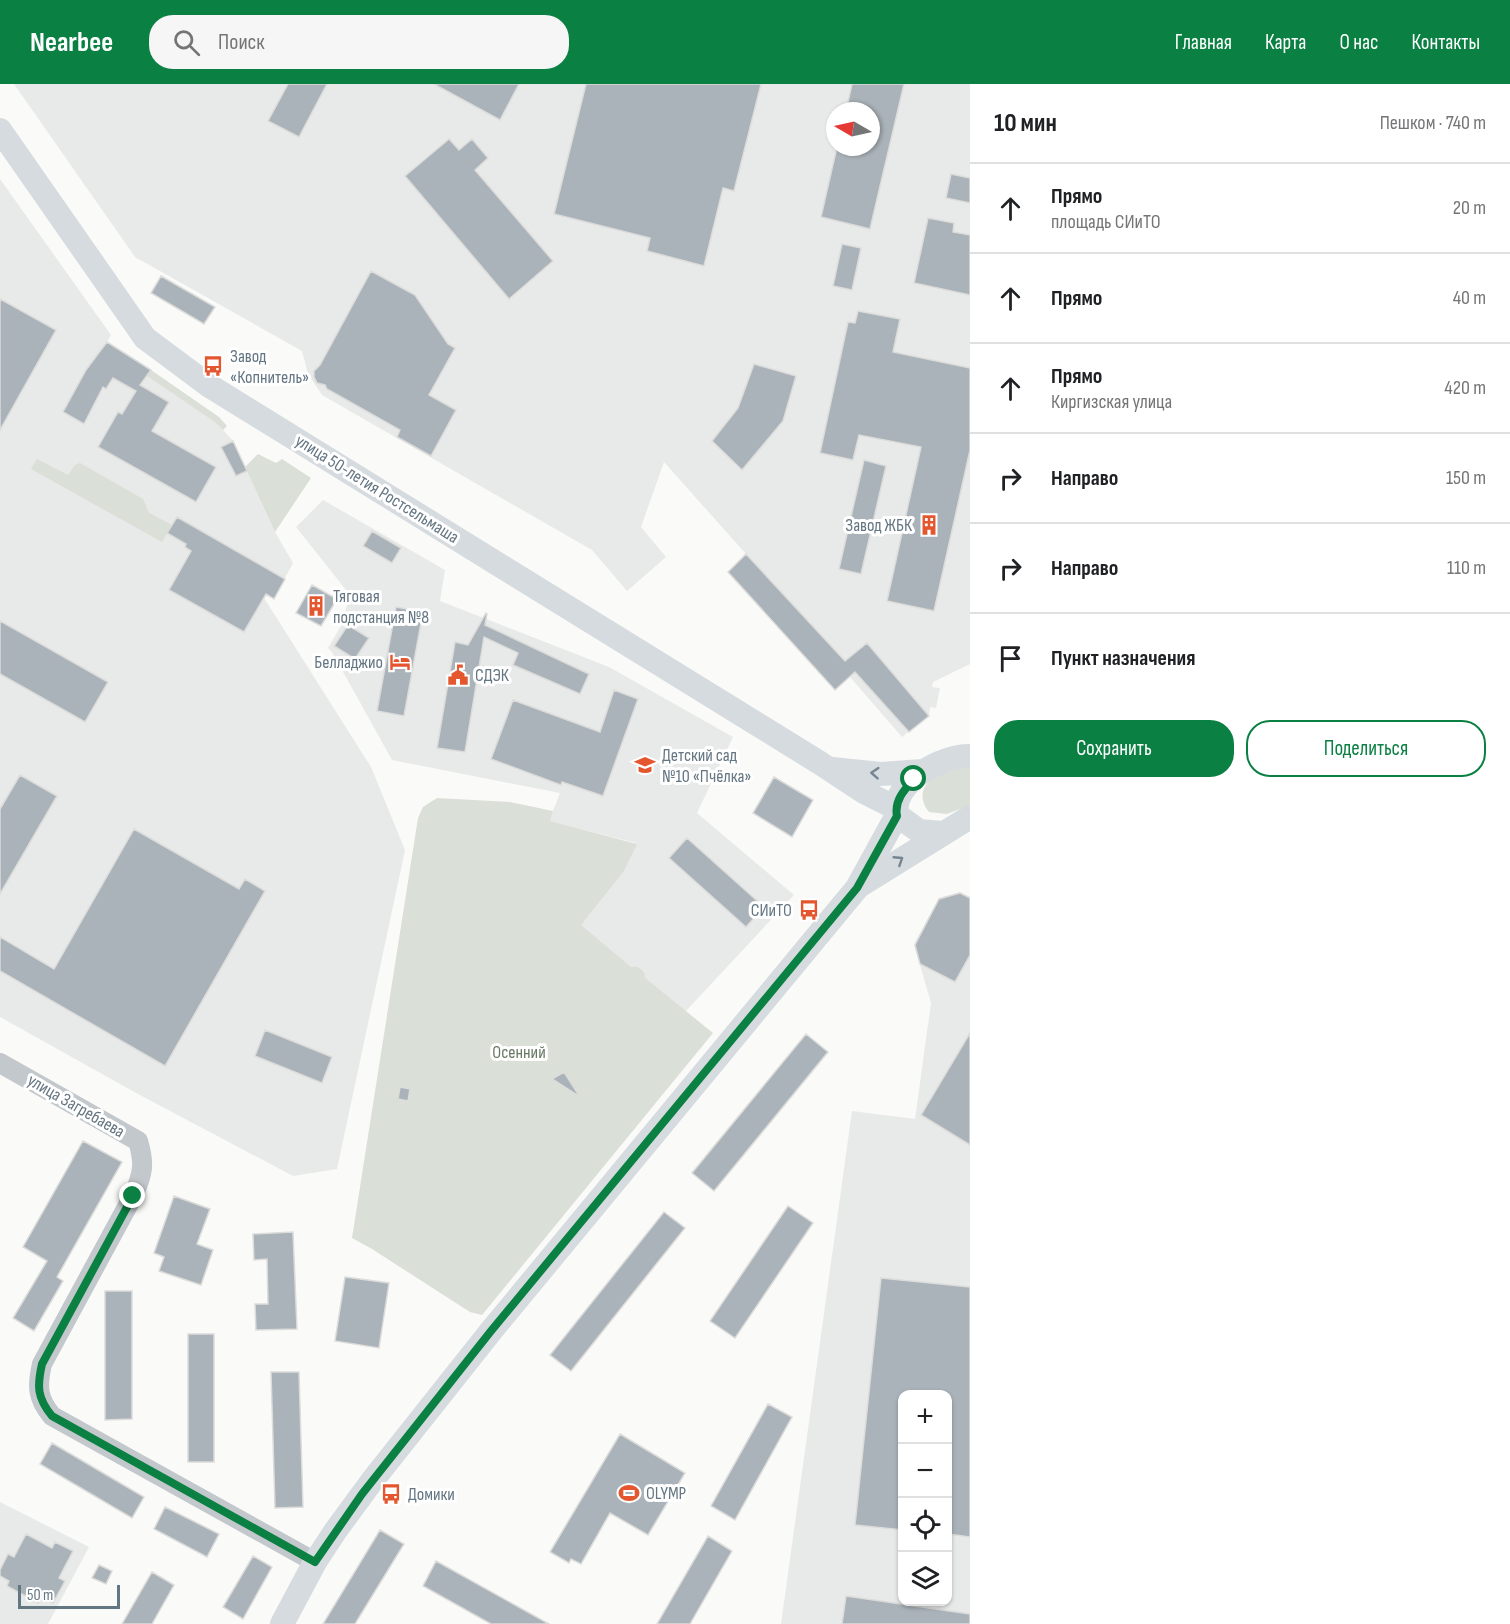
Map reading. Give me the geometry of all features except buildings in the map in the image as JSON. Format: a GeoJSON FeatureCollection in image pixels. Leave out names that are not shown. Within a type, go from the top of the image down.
{"type":"FeatureCollection","features":[{"type":"Feature","properties":{"kind":"main road","name":"улица 50-летия Ростсельмаша"},"geometry":{"type":"LineString","coordinates":[[0,130],[146,338],[208,385],[828,768],[897,812],[919,831],[942,833]]}},
{"type":"Feature","properties":{"kind":"main road"},"geometry":{"type":"LineString","coordinates":[[828,768],[881,774],[922,771],[954,757],[970,756]]}},
{"type":"Feature","properties":{"kind":"main road"},"geometry":{"type":"LineString","coordinates":[[282,1624],[315,1562],[367,1488],[491,1331],[857,888],[897,812],[902,792],[922,771]]}},
{"type":"Feature","properties":{"kind":"main road"},"geometry":{"type":"LineString","coordinates":[[857,888],[970,817]]}},
{"type":"Feature","properties":{"kind":"street","name":"улица Загребаева"},"geometry":{"type":"LineString","coordinates":[[0,1063],[138,1141],[143,1158],[142,1178],[42,1364],[38,1384],[43,1406],[52,1416],[315,1562]]}},
{"type":"Feature","properties":{"kind":"shaded area"},"geometry":{"type":"Polygon","coordinates":[[[14,84],[970,84],[970,664],[933,682],[932,687],[940,688],[936,708],[930,707],[929,716],[902,737],[850,677],[835,690],[797,646],[746,554],[664,462],[641,527],[666,557],[627,591],[592,550],[322,395],[308,374],[302,351],[135,257],[14,84]]]}},
{"type":"Feature","properties":{"kind":"shaded area"},"geometry":{"type":"Polygon","coordinates":[[[0,179],[111,335],[107,342],[151,370],[147,376],[216,422],[233,441],[275,532],[293,563],[274,599],[266,594],[264,598],[371,767],[405,850],[337,1169],[293,1176],[138,1094],[0,1017],[0,179]]]}},
{"type":"Feature","properties":{"kind":"shaded area"},"geometry":{"type":"Polygon","coordinates":[[[323,500],[445,570],[440,601],[609,667],[733,737],[697,813],[794,895],[685,1012],[580,925],[624,871],[636,843],[549,821],[560,793],[392,760],[328,648],[341,626],[350,595],[296,527],[323,500]]]}},
{"type":"Feature","properties":{"kind":"shaded area"},"geometry":{"type":"Polygon","coordinates":[[[960,892],[970,897],[970,1624],[781,1624],[852,1111],[915,1119],[931,1003],[914,944],[939,898],[960,892]]]}},
{"type":"Feature","properties":{"kind":"shaded area"},"geometry":{"type":"Polygon","coordinates":[[[0,1502],[89,1547],[48,1624],[0,1624],[0,1502]]]}},
{"type":"Feature","properties":{"kind":"green space"},"geometry":{"type":"Polygon","coordinates":[[[151,370],[219,417],[227,426],[223,430],[215,422],[147,376],[151,370]]]}},
{"type":"Feature","properties":{"kind":"green space"},"geometry":{"type":"Polygon","coordinates":[[[258,454],[276,463],[282,459],[311,478],[275,532],[245,467],[258,454]]]}},
{"type":"Feature","properties":{"kind":"green space"},"geometry":{"type":"Polygon","coordinates":[[[37,459],[68,475],[75,465],[80,463],[143,499],[149,513],[172,525],[162,542],[31,469],[37,459]]]}},
{"type":"Feature","properties":{"kind":"green space"},"geometry":{"type":"Polygon","coordinates":[[[970,766],[970,805],[947,814],[929,812],[923,802],[926,785],[932,779],[950,770],[970,766]]]}},
{"type":"Feature","properties":{"kind":"green space","name":"Осенний"},"geometry":{"type":"Polygon","coordinates":[[[437,798],[510,802],[553,811],[550,821],[637,844],[624,871],[581,925],[631,967],[638,967],[644,972],[645,978],[713,1033],[482,1315],[470,1312],[352,1238],[418,818],[423,807],[437,798]]]}},
{"type":"Feature","properties":{"kind":"place","name":"Завод «Копнитель»"},"geometry":{"type":"Point","coordinates":[213,366]}},
{"type":"Feature","properties":{"kind":"place","name":"Завод ЖБК"},"geometry":{"type":"Point","coordinates":[929,525]}},
{"type":"Feature","properties":{"kind":"place","name":"Тяговая подстанция №8"},"geometry":{"type":"Point","coordinates":[316,606]}},
{"type":"Feature","properties":{"kind":"place","name":"Белладжио"},"geometry":{"type":"Point","coordinates":[400,662]}},
{"type":"Feature","properties":{"kind":"place","name":"СДЭК"},"geometry":{"type":"Point","coordinates":[458,675]}},
{"type":"Feature","properties":{"kind":"place","name":"Детский сад №10 «Пчёлка»"},"geometry":{"type":"Point","coordinates":[645,765]}},
{"type":"Feature","properties":{"kind":"place","name":"СИиТО"},"geometry":{"type":"Point","coordinates":[809,910]}},
{"type":"Feature","properties":{"kind":"place","name":"OLYMP"},"geometry":{"type":"Point","coordinates":[629,1493]}},
{"type":"Feature","properties":{"kind":"place","name":"Домики"},"geometry":{"type":"Point","coordinates":[391,1494]}},
{"type":"Feature","properties":{"kind":"route"},"geometry":{"type":"LineString","coordinates":[[133,1196],[42,1364],[38,1384],[43,1406],[52,1416],[315,1562],[362,1494],[491,1331],[857,888],[897,816],[896,808],[902,792],[914,779]]}}]}
